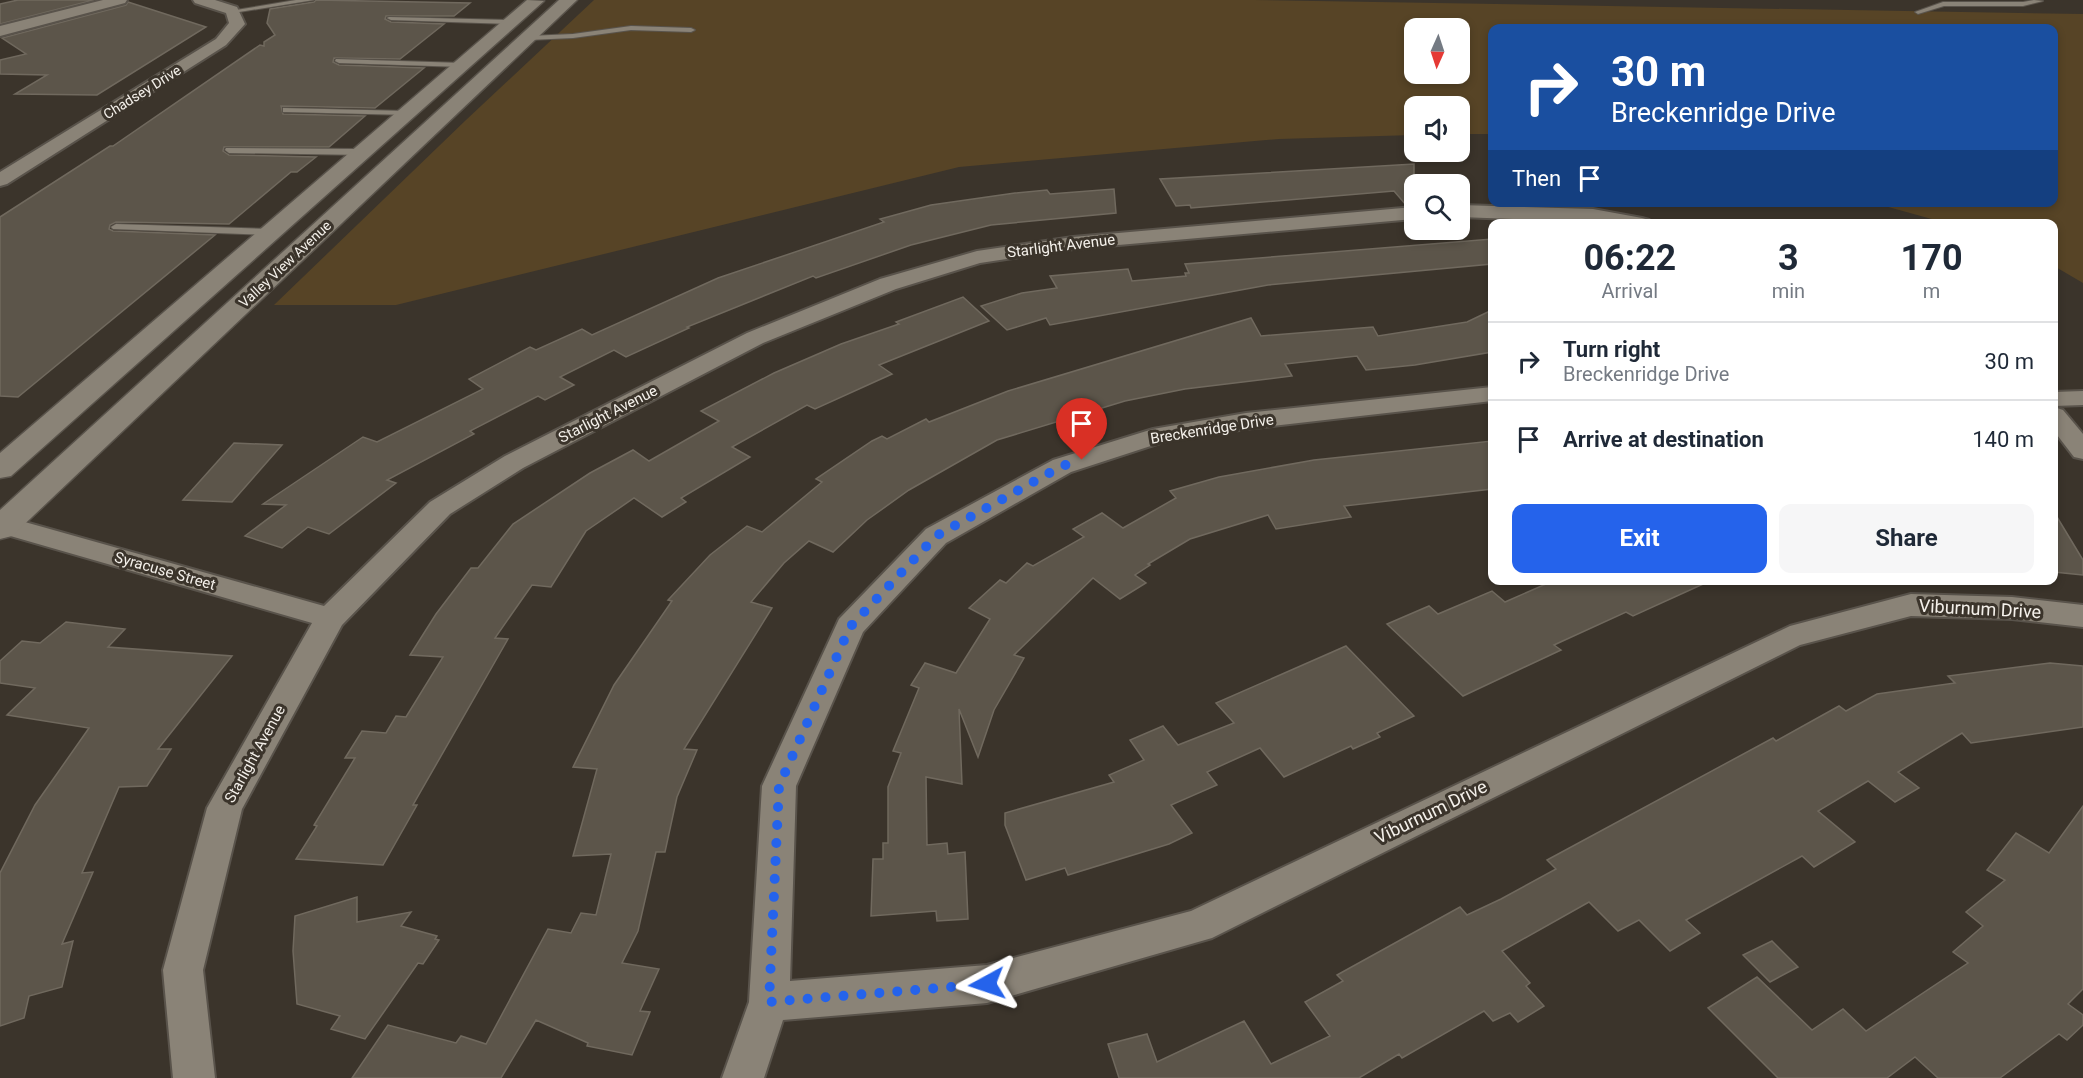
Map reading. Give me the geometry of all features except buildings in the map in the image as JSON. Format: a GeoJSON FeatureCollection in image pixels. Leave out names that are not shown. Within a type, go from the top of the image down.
{"type":"FeatureCollection","features":[{"type":"Feature","properties":{"kind":"main road","name":"Valley View Avenue"},"geometry":{"type":"LineString","coordinates":[[1,526],[521,30],[537,0]]}},
{"type":"Feature","properties":{"kind":"main road","name":"Valley View Avenue"},"geometry":{"type":"LineString","coordinates":[[0,469],[463,65],[569,0]]}},
{"type":"Feature","properties":{"kind":"street"},"geometry":{"type":"LineString","coordinates":[[0,31],[120,0]]}},
{"type":"Feature","properties":{"kind":"street"},"geometry":{"type":"LineString","coordinates":[[200,0],[233,11]]}},
{"type":"Feature","properties":{"kind":"street","name":"Chadsey Drive"},"geometry":{"type":"LineString","coordinates":[[0,180],[222,42],[237,24],[233,11]]}},
{"type":"Feature","properties":{"kind":"street"},"geometry":{"type":"LineString","coordinates":[[1470,211],[1593,215],[1615,219]]}},
{"type":"Feature","properties":{"kind":"street","name":"Starlight Avenue"},"geometry":{"type":"LineString","coordinates":[[194,1078],[183,970],[225,808],[330,618],[440,508],[514,462],[755,338],[888,284],[977,257],[1073,243],[1404,214]]}},
{"type":"Feature","properties":{"kind":"street","name":"Breckenridge Drive"},"geometry":{"type":"LineString","coordinates":[[743,1078],[769,1002],[779,786],[850,627],[936,536],[1062,466],[1162,434],[1246,421],[1488,394]]}},
{"type":"Feature","properties":{"kind":"street"},"geometry":{"type":"LineString","coordinates":[[2058,399],[2083,398]]}},
{"type":"Feature","properties":{"kind":"street"},"geometry":{"type":"LineString","coordinates":[[2058,420],[2083,451]]}},
{"type":"Feature","properties":{"kind":"street","name":"Syracuse Street"},"geometry":{"type":"LineString","coordinates":[[1,526],[330,618]]}},
{"type":"Feature","properties":{"kind":"street","name":"Viburnum Drive"},"geometry":{"type":"LineString","coordinates":[[769,1002],[987,984],[1198,926],[1791,637],[1911,605],[2012,608],[2083,616]]}},
{"type":"Feature","properties":{"kind":"lane"},"geometry":{"type":"LineString","coordinates":[[233,11],[311,0]]}},
{"type":"Feature","properties":{"kind":"lane"},"geometry":{"type":"LineString","coordinates":[[1918,12],[1943,4],[2023,4],[2040,1],[2038,0]]}},
{"type":"Feature","properties":{"kind":"lane"},"geometry":{"type":"LineString","coordinates":[[391,18],[573,36],[631,28],[691,30]]}},
{"type":"Feature","properties":{"kind":"lane"},"geometry":{"type":"LineString","coordinates":[[339,61],[463,65]]}},
{"type":"Feature","properties":{"kind":"lane"},"geometry":{"type":"LineString","coordinates":[[286,110],[408,112]]}},
{"type":"Feature","properties":{"kind":"lane"},"geometry":{"type":"LineString","coordinates":[[229,150],[363,152]]}},
{"type":"Feature","properties":{"kind":"lane"},"geometry":{"type":"LineString","coordinates":[[116,226],[272,232]]}},
{"type":"Feature","properties":{"kind":"shaded area"},"geometry":{"type":"Polygon","coordinates":[[[594,0],[1253,0],[2083,14],[2083,283],[2058,268],[2058,219],[1932,219],[1888,207],[2058,207],[2058,24],[1488,24],[1488,134],[1470,134],[1470,96],[1404,96],[1404,135],[1279,139],[959,167],[396,305],[274,305],[594,0]]]}},
{"type":"Feature","properties":{"kind":"route"},"geometry":{"type":"LineString","coordinates":[[987,984],[769,1002],[779,786],[850,627],[936,536],[1062,466],[1082,460]]}}]}
